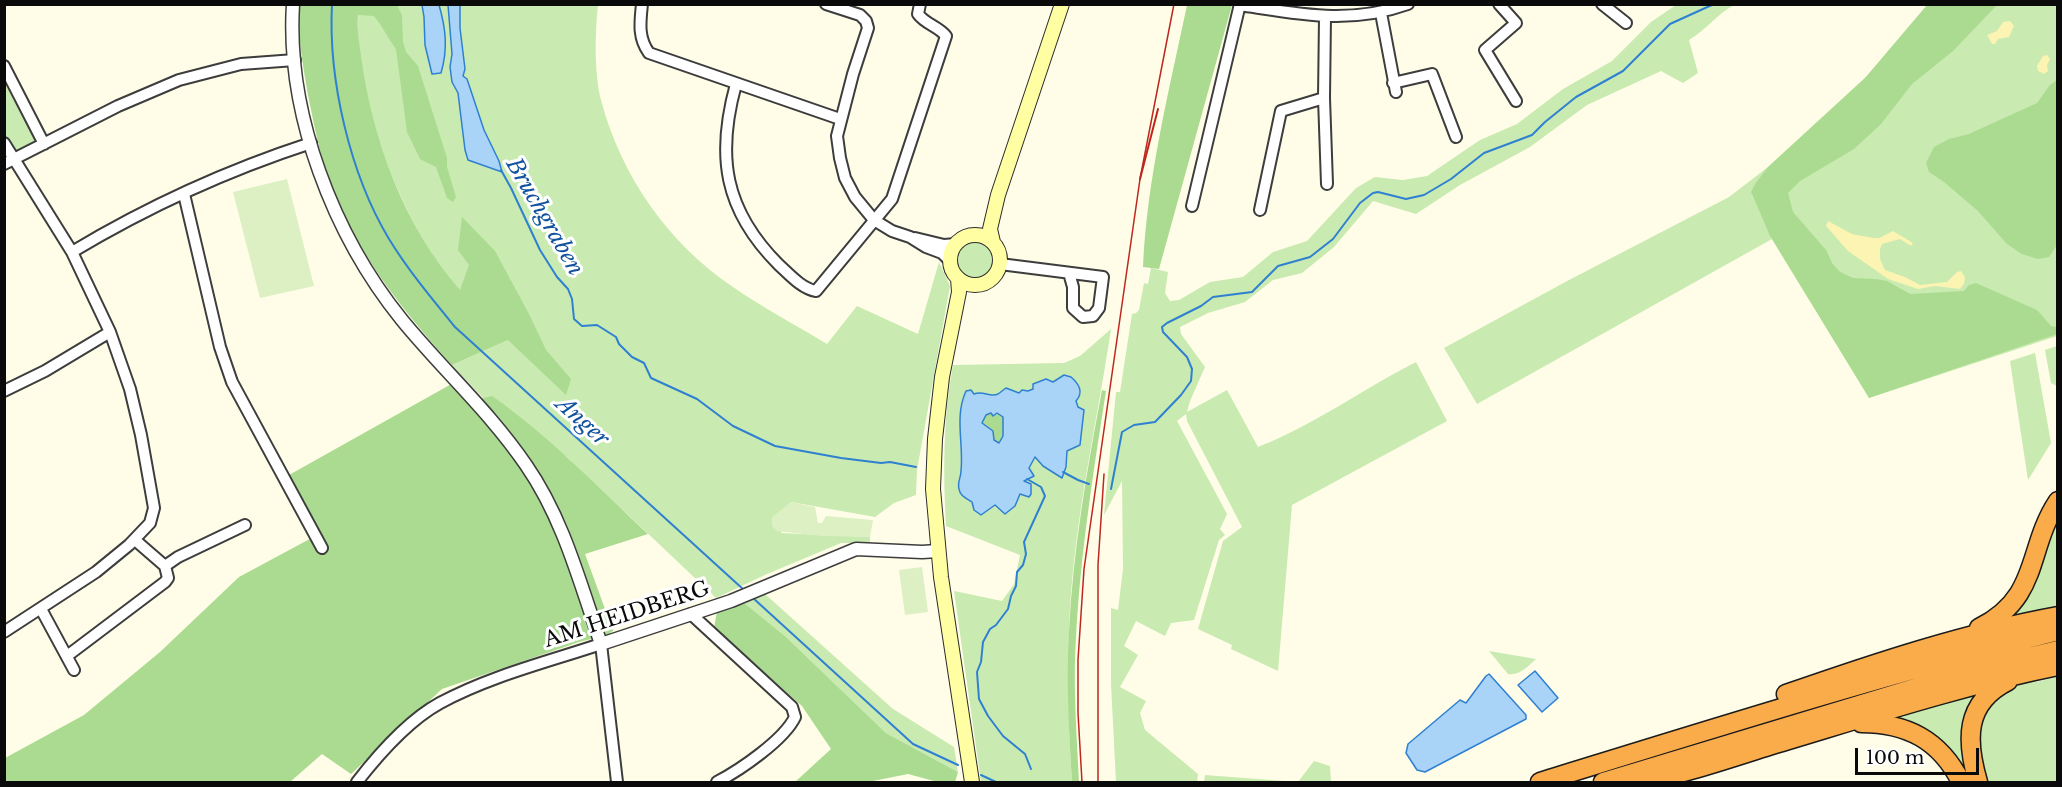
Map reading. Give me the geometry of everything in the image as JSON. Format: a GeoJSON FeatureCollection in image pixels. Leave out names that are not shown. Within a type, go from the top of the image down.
{"type":"FeatureCollection","features":[{"type":"Feature","properties":{"kind":"highway"},"geometry":{"type":"LineString","coordinates":[[1953,641],[1997,619],[2020,595],[2031,571],[2051,511],[2058,501]]}},
{"type":"Feature","properties":{"kind":"highway"},"geometry":{"type":"LineString","coordinates":[[1662,744],[1721,718],[1849,672],[1953,641],[2058,616]]}},
{"type":"Feature","properties":{"kind":"highway"},"geometry":{"type":"LineString","coordinates":[[1540,783],[1813,698],[2058,631]]}},
{"type":"Feature","properties":{"kind":"highway"},"geometry":{"type":"LineString","coordinates":[[1603,783],[1971,671],[2058,650]]}},
{"type":"Feature","properties":{"kind":"highway"},"geometry":{"type":"LineString","coordinates":[[1640,783],[1974,685],[2053,667]]}},
{"type":"Feature","properties":{"kind":"highway"},"geometry":{"type":"LineString","coordinates":[[1978,783],[1973,767],[1970,740],[1972,718],[1994,688],[2010,680],[2053,667]]}},
{"type":"Feature","properties":{"kind":"highway"},"geometry":{"type":"LineString","coordinates":[[1830,728],[1860,723],[1898,726],[1923,738],[1938,749],[1954,768],[1961,783]]}},
{"type":"Feature","properties":{"kind":"main road"},"geometry":{"type":"LineString","coordinates":[[953,329],[971,288],[992,279],[1000,264],[999,252],[993,242],[990,229],[998,195],[1062,4]]}},
{"type":"Feature","properties":{"kind":"main road"},"geometry":{"type":"LineString","coordinates":[[973,235],[982,226],[987,211],[998,195]]}},
{"type":"Feature","properties":{"kind":"main road"},"geometry":{"type":"LineString","coordinates":[[977,285],[966,283],[952,271],[951,252],[956,244],[973,235],[983,236],[993,242]]}},
{"type":"Feature","properties":{"kind":"main road"},"geometry":{"type":"LineString","coordinates":[[958,278],[959,292],[942,377],[933,464],[934,511],[972,783]]}},
{"type":"Feature","properties":{"kind":"street"},"geometry":{"type":"LineString","coordinates":[[293,4],[295,60],[311,143],[340,221],[373,279],[407,326],[512,444],[537,480],[566,542],[600,644],[617,783]]}},
{"type":"Feature","properties":{"kind":"street"},"geometry":{"type":"LineString","coordinates":[[642,4],[640,34],[643,45],[649,53],[840,119]]}},
{"type":"Feature","properties":{"kind":"street"},"geometry":{"type":"LineString","coordinates":[[826,4],[860,15],[866,21],[868,28],[840,119],[837,136],[845,178],[855,198],[874,220],[892,231],[944,245],[956,244]]}},
{"type":"Feature","properties":{"kind":"street"},"geometry":{"type":"LineString","coordinates":[[736,84],[725,130],[727,169],[738,209],[764,250],[786,272],[809,290],[816,291],[892,199],[945,44],[946,36],[941,29],[922,20],[918,14],[920,4]]}},
{"type":"Feature","properties":{"kind":"street"},"geometry":{"type":"LineString","coordinates":[[1320,4],[1327,184]]}},
{"type":"Feature","properties":{"kind":"street"},"geometry":{"type":"LineString","coordinates":[[1192,206],[1240,5],[1321,17],[1381,13],[1408,4]]}},
{"type":"Feature","properties":{"kind":"street"},"geometry":{"type":"LineString","coordinates":[[1499,4],[1516,23],[1485,50],[1516,101]]}},
{"type":"Feature","properties":{"kind":"street"},"geometry":{"type":"LineString","coordinates":[[1602,4],[1626,23]]}},
{"type":"Feature","properties":{"kind":"street"},"geometry":{"type":"LineString","coordinates":[[1381,13],[1394,87],[1432,74],[1456,137]]}},
{"type":"Feature","properties":{"kind":"street"},"geometry":{"type":"LineString","coordinates":[[9,162],[139,96],[189,76],[241,64],[295,60]]}},
{"type":"Feature","properties":{"kind":"street"},"geometry":{"type":"LineString","coordinates":[[4,66],[44,144]]}},
{"type":"Feature","properties":{"kind":"street"},"geometry":{"type":"LineString","coordinates":[[1260,210],[1281,111],[1324,98]]}},
{"type":"Feature","properties":{"kind":"street"},"geometry":{"type":"LineString","coordinates":[[4,143],[9,162],[72,252],[111,332],[130,388],[154,508],[150,523],[135,540],[96,572],[4,632]]}},
{"type":"Feature","properties":{"kind":"street"},"geometry":{"type":"LineString","coordinates":[[72,252],[184,194],[237,170],[311,143]]}},
{"type":"Feature","properties":{"kind":"street"},"geometry":{"type":"LineString","coordinates":[[184,194],[220,347],[232,382],[322,548]]}},
{"type":"Feature","properties":{"kind":"street"},"geometry":{"type":"LineString","coordinates":[[910,237],[926,248],[942,253],[950,261]]}},
{"type":"Feature","properties":{"kind":"street"},"geometry":{"type":"LineString","coordinates":[[1000,264],[1103,277],[1099,308],[1093,316],[1083,317],[1073,308],[1073,287],[1068,273]]}},
{"type":"Feature","properties":{"kind":"street"},"geometry":{"type":"LineString","coordinates":[[4,392],[111,332]]}},
{"type":"Feature","properties":{"kind":"street"},"geometry":{"type":"LineString","coordinates":[[165,566],[178,557],[245,525]]}},
{"type":"Feature","properties":{"kind":"street"},"geometry":{"type":"LineString","coordinates":[[67,656],[168,578],[165,566],[135,540]]}},
{"type":"Feature","properties":{"kind":"street","name":"AM HEIDBERG"},"geometry":{"type":"LineString","coordinates":[[362,781],[379,756],[399,735],[438,704],[489,682],[741,597],[856,549],[938,551]]}},
{"type":"Feature","properties":{"kind":"street"},"geometry":{"type":"LineString","coordinates":[[41,609],[74,670]]}},
{"type":"Feature","properties":{"kind":"street"},"geometry":{"type":"LineString","coordinates":[[691,614],[792,707],[795,717],[792,724],[760,754],[717,783]]}},
{"type":"Feature","properties":{"kind":"green space"},"geometry":{"type":"Polygon","coordinates":[[[299,5],[397,5],[402,15],[403,42],[406,52],[418,66],[447,158],[447,167],[456,197],[453,202],[447,198],[436,167],[420,159],[407,132],[396,49],[374,16],[358,15],[359,41],[373,119],[382,150],[407,210],[422,238],[460,290],[469,265],[458,250],[462,217],[495,251],[546,350],[571,379],[566,395],[508,340],[452,365],[415,323],[366,255],[340,206],[322,159],[302,61],[299,5]]]}},
{"type":"Feature","properties":{"kind":"green space"},"geometry":{"type":"Polygon","coordinates":[[[359,5],[598,5],[596,52],[601,100],[621,155],[650,206],[668,229],[709,269],[756,302],[827,344],[857,306],[918,334],[939,262],[950,286],[917,470],[916,495],[894,503],[875,517],[791,502],[781,533],[870,537],[870,543],[841,543],[716,598],[567,457],[484,399],[452,365],[508,340],[447,276],[406,208],[379,141],[369,106],[358,37],[359,5]]]}},
{"type":"Feature","properties":{"kind":"green space"},"geometry":{"type":"Polygon","coordinates":[[[1187,5],[1232,5],[1159,269],[1143,267],[1154,168],[1187,5]]]}},
{"type":"Feature","properties":{"kind":"green space"},"geometry":{"type":"Polygon","coordinates":[[[1676,5],[1734,5],[1689,40],[1698,73],[1683,83],[1661,71],[1587,105],[1530,147],[1460,185],[1416,214],[1373,201],[1334,247],[1302,273],[1273,280],[1245,302],[1208,313],[1180,327],[1181,334],[1205,367],[1187,412],[1227,390],[1258,447],[1319,418],[1416,362],[1447,421],[1292,505],[1278,671],[1231,649],[1232,645],[1198,629],[1223,541],[1242,527],[1187,421],[1186,414],[1177,421],[1227,514],[1220,529],[1225,535],[1219,540],[1194,620],[1171,623],[1165,636],[1136,621],[1124,646],[1138,655],[1120,687],[1146,701],[1140,713],[1145,730],[1198,774],[1197,782],[1116,782],[1111,684],[1111,608],[1118,610],[1123,569],[1122,481],[1104,515],[1116,392],[1120,392],[1132,314],[1139,310],[1144,283],[1148,284],[1151,268],[1168,272],[1165,293],[1170,301],[1179,300],[1210,282],[1243,277],[1273,252],[1307,241],[1356,188],[1375,177],[1403,180],[1427,176],[1480,140],[1517,124],[1563,89],[1612,61],[1651,22],[1676,5]]]}},
{"type":"Feature","properties":{"kind":"green space"},"geometry":{"type":"Polygon","coordinates":[[[1927,5],[1997,5],[1953,51],[1912,84],[1881,124],[1854,149],[1800,181],[1788,193],[1793,212],[1826,250],[1832,263],[1840,272],[1853,278],[1887,281],[1910,294],[1964,291],[1969,285],[1976,283],[2037,310],[2051,326],[2057,327],[2057,334],[1869,398],[1770,236],[1751,192],[1768,167],[1865,78],[1927,5]]]}},
{"type":"Feature","properties":{"kind":"green space"},"geometry":{"type":"Polygon","coordinates":[[[1931,5],[2057,5],[2057,336],[1869,398],[1751,192],[1772,239],[1477,404],[1444,348],[1729,197],[1768,167],[1865,78],[1931,5]]]}},
{"type":"Feature","properties":{"kind":"green space"},"geometry":{"type":"Polygon","coordinates":[[[4,72],[41,142],[14,155],[5,138],[4,72]]]}},
{"type":"Feature","properties":{"kind":"green space"},"geometry":{"type":"Polygon","coordinates":[[[2057,80],[2057,245],[2049,257],[2038,259],[2022,254],[2007,244],[1978,211],[1929,172],[1926,163],[1934,147],[2037,103],[2050,85],[2057,80]]]}},
{"type":"Feature","properties":{"kind":"green space"},"geometry":{"type":"Polygon","coordinates":[[[287,179],[314,286],[260,298],[233,192],[287,179]]]}},
{"type":"Feature","properties":{"kind":"green space"},"geometry":{"type":"Polygon","coordinates":[[[975,240],[989,246],[995,260],[989,274],[975,280],[961,274],[955,260],[961,246],[975,240]]]}},
{"type":"Feature","properties":{"kind":"green space"},"geometry":{"type":"Polygon","coordinates":[[[1111,329],[1080,518],[1071,594],[1068,688],[1072,782],[981,782],[954,591],[1002,601],[1014,584],[1020,555],[946,526],[945,445],[947,405],[953,365],[1064,363],[1080,356],[1111,329]]]}},
{"type":"Feature","properties":{"kind":"green space"},"geometry":{"type":"Polygon","coordinates":[[[2058,346],[2057,386],[2051,383],[2045,350],[2058,346]]]}},
{"type":"Feature","properties":{"kind":"green space"},"geometry":{"type":"Polygon","coordinates":[[[2035,353],[2051,443],[2028,480],[2010,361],[2035,353]]]}},
{"type":"Feature","properties":{"kind":"green space"},"geometry":{"type":"Polygon","coordinates":[[[455,382],[472,401],[492,396],[513,411],[572,462],[648,534],[585,554],[613,631],[607,635],[579,642],[442,689],[351,774],[322,754],[290,782],[5,782],[5,758],[84,715],[160,652],[239,577],[319,534],[289,475],[455,382]]]}},
{"type":"Feature","properties":{"kind":"green space"},"geometry":{"type":"Polygon","coordinates":[[[1102,390],[1106,391],[1079,592],[1075,674],[1079,782],[1072,782],[1068,688],[1071,601],[1081,510],[1102,390]]]}},
{"type":"Feature","properties":{"kind":"green space"},"geometry":{"type":"Polygon","coordinates":[[[991,413],[1003,417],[1003,436],[999,443],[994,440],[989,428],[982,423],[986,415],[991,413]]]}},
{"type":"Feature","properties":{"kind":"green space"},"geometry":{"type":"Polygon","coordinates":[[[791,502],[815,507],[818,523],[822,523],[826,516],[873,520],[870,537],[822,536],[777,531],[772,526],[772,517],[791,502]]]}},
{"type":"Feature","properties":{"kind":"green space"},"geometry":{"type":"Polygon","coordinates":[[[2057,511],[2057,611],[1996,625],[2057,511]]]}},
{"type":"Feature","properties":{"kind":"green space"},"geometry":{"type":"Polygon","coordinates":[[[922,567],[928,612],[905,615],[899,570],[922,567]]]}},
{"type":"Feature","properties":{"kind":"green space"},"geometry":{"type":"Polygon","coordinates":[[[765,594],[893,709],[954,747],[958,772],[886,733],[785,636],[743,602],[765,594]]]}},
{"type":"Feature","properties":{"kind":"green space"},"geometry":{"type":"Polygon","coordinates":[[[743,602],[785,636],[886,733],[958,772],[955,782],[938,782],[908,774],[868,782],[795,782],[831,749],[802,706],[714,628],[717,611],[743,602]]]}},
{"type":"Feature","properties":{"kind":"green space"},"geometry":{"type":"Polygon","coordinates":[[[1489,651],[1536,659],[1520,672],[1508,674],[1489,651]]]}},
{"type":"Feature","properties":{"kind":"green space"},"geometry":{"type":"Polygon","coordinates":[[[2035,677],[2036,682],[2057,677],[2057,782],[1981,782],[1977,719],[1997,692],[2035,677]]]}},
{"type":"Feature","properties":{"kind":"green space"},"geometry":{"type":"Polygon","coordinates":[[[1984,686],[1966,716],[1962,739],[1971,782],[1880,716],[1984,686]]]}},
{"type":"Feature","properties":{"kind":"green space"},"geometry":{"type":"Polygon","coordinates":[[[1314,761],[1330,766],[1331,782],[1298,782],[1314,761]]]}},
{"type":"Feature","properties":{"kind":"green space"},"geometry":{"type":"Polygon","coordinates":[[[1205,775],[1298,782],[1204,782],[1205,775]]]}},
{"type":"Feature","properties":{"kind":"sand"},"geometry":{"type":"Polygon","coordinates":[[[2010,21],[2014,26],[2009,37],[1998,39],[1995,44],[1992,44],[1987,35],[1997,31],[2003,22],[2010,21]]]}},
{"type":"Feature","properties":{"kind":"sand"},"geometry":{"type":"Polygon","coordinates":[[[2047,55],[2050,59],[2047,65],[2048,71],[2044,74],[2038,71],[2037,66],[2043,56],[2047,55]]]}},
{"type":"Feature","properties":{"kind":"sand"},"geometry":{"type":"Polygon","coordinates":[[[1828,221],[1852,234],[1873,238],[1879,238],[1893,231],[1913,243],[1911,246],[1900,239],[1882,244],[1880,259],[1885,270],[1920,285],[1947,282],[1961,271],[1965,277],[1964,284],[1960,289],[1935,286],[1918,289],[1888,279],[1848,251],[1826,226],[1828,221]]]}},
{"type":"Feature","properties":{"kind":"water"},"geometry":{"type":"Polygon","coordinates":[[[422,5],[439,5],[445,39],[445,56],[441,73],[432,74],[425,45],[422,5]]]}},
{"type":"Feature","properties":{"kind":"water"},"geometry":{"type":"Polygon","coordinates":[[[448,5],[460,5],[465,69],[463,76],[467,79],[484,130],[502,172],[468,160],[458,93],[452,82],[450,67],[452,54],[448,5]]]}},
{"type":"Feature","properties":{"kind":"water"},"geometry":{"type":"Polygon","coordinates":[[[1064,375],[1071,377],[1080,388],[1076,401],[1078,407],[1084,410],[1080,445],[1067,451],[1066,467],[1062,478],[1043,466],[1035,457],[1029,468],[1034,476],[1024,481],[1031,484],[1029,497],[1020,494],[1015,506],[1005,514],[995,505],[981,515],[974,510],[972,502],[964,497],[959,487],[962,461],[961,411],[966,391],[971,390],[974,394],[995,395],[1006,388],[1019,393],[1022,390],[1033,389],[1033,384],[1046,379],[1053,382],[1064,375]],[[991,413],[986,415],[982,423],[993,431],[994,440],[999,443],[1003,436],[1003,417],[997,413],[993,416],[991,413]]]}},
{"type":"Feature","properties":{"kind":"water"},"geometry":{"type":"Polygon","coordinates":[[[1535,671],[1558,698],[1542,712],[1518,685],[1535,671]]]}},
{"type":"Feature","properties":{"kind":"water"},"geometry":{"type":"Polygon","coordinates":[[[1489,674],[1526,715],[1526,719],[1425,772],[1417,770],[1406,753],[1408,744],[1460,700],[1466,703],[1489,674]]]}},
{"type":"Feature","properties":{"kind":"waterway","name":"Anger"},"geometry":{"type":"LineString","coordinates":[[332,4],[334,64],[344,126],[363,186],[389,239],[404,262],[455,327],[744,590]]}},
{"type":"Feature","properties":{"kind":"waterway"},"geometry":{"type":"LineString","coordinates":[[1111,489],[1122,432],[1134,425],[1155,422],[1191,381],[1192,369],[1187,357],[1163,332],[1162,327],[1213,297],[1252,292],[1278,266],[1310,257],[1333,239],[1360,203],[1373,193],[1378,192],[1406,199],[1424,195],[1451,179],[1484,153],[1532,135],[1576,97],[1623,71],[1670,24],[1714,4]]}},
{"type":"Feature","properties":{"kind":"waterway","name":"Bruchgraben"},"geometry":{"type":"LineString","coordinates":[[501,170],[540,250],[557,277],[568,289],[572,299],[574,319],[582,326],[597,325],[616,337],[619,344],[632,357],[644,363],[651,378],[697,399],[733,426],[775,446],[841,458],[890,462],[916,467]]}},
{"type":"Feature","properties":{"kind":"waterway"},"geometry":{"type":"LineString","coordinates":[[1063,472],[1089,484]]}},
{"type":"Feature","properties":{"kind":"waterway"},"geometry":{"type":"LineString","coordinates":[[1027,479],[1041,487],[1045,496],[1024,542],[1026,554],[1023,565],[1017,572],[1016,586],[1008,609],[990,629],[983,642],[981,662],[977,672],[979,699],[988,716],[1003,736],[1025,754],[1031,769]]}},
{"type":"Feature","properties":{"kind":"waterway","name":"Anger"},"geometry":{"type":"LineString","coordinates":[[753,598],[913,744],[958,765]]}},
{"type":"Feature","properties":{"kind":"waterway","name":"Anger"},"geometry":{"type":"LineString","coordinates":[[981,775],[996,782]]}},
{"type":"Feature","properties":{"kind":"tram line"},"geometry":{"type":"LineString","coordinates":[[1082,782],[1078,660],[1084,569],[1140,179],[1174,4]]}},
{"type":"Feature","properties":{"kind":"tram line"},"geometry":{"type":"LineString","coordinates":[[1098,782],[1098,565],[1104,474]]}},
{"type":"Feature","properties":{"kind":"railway"},"geometry":{"type":"LineString","coordinates":[[1140,179],[1158,109]]}}]}
